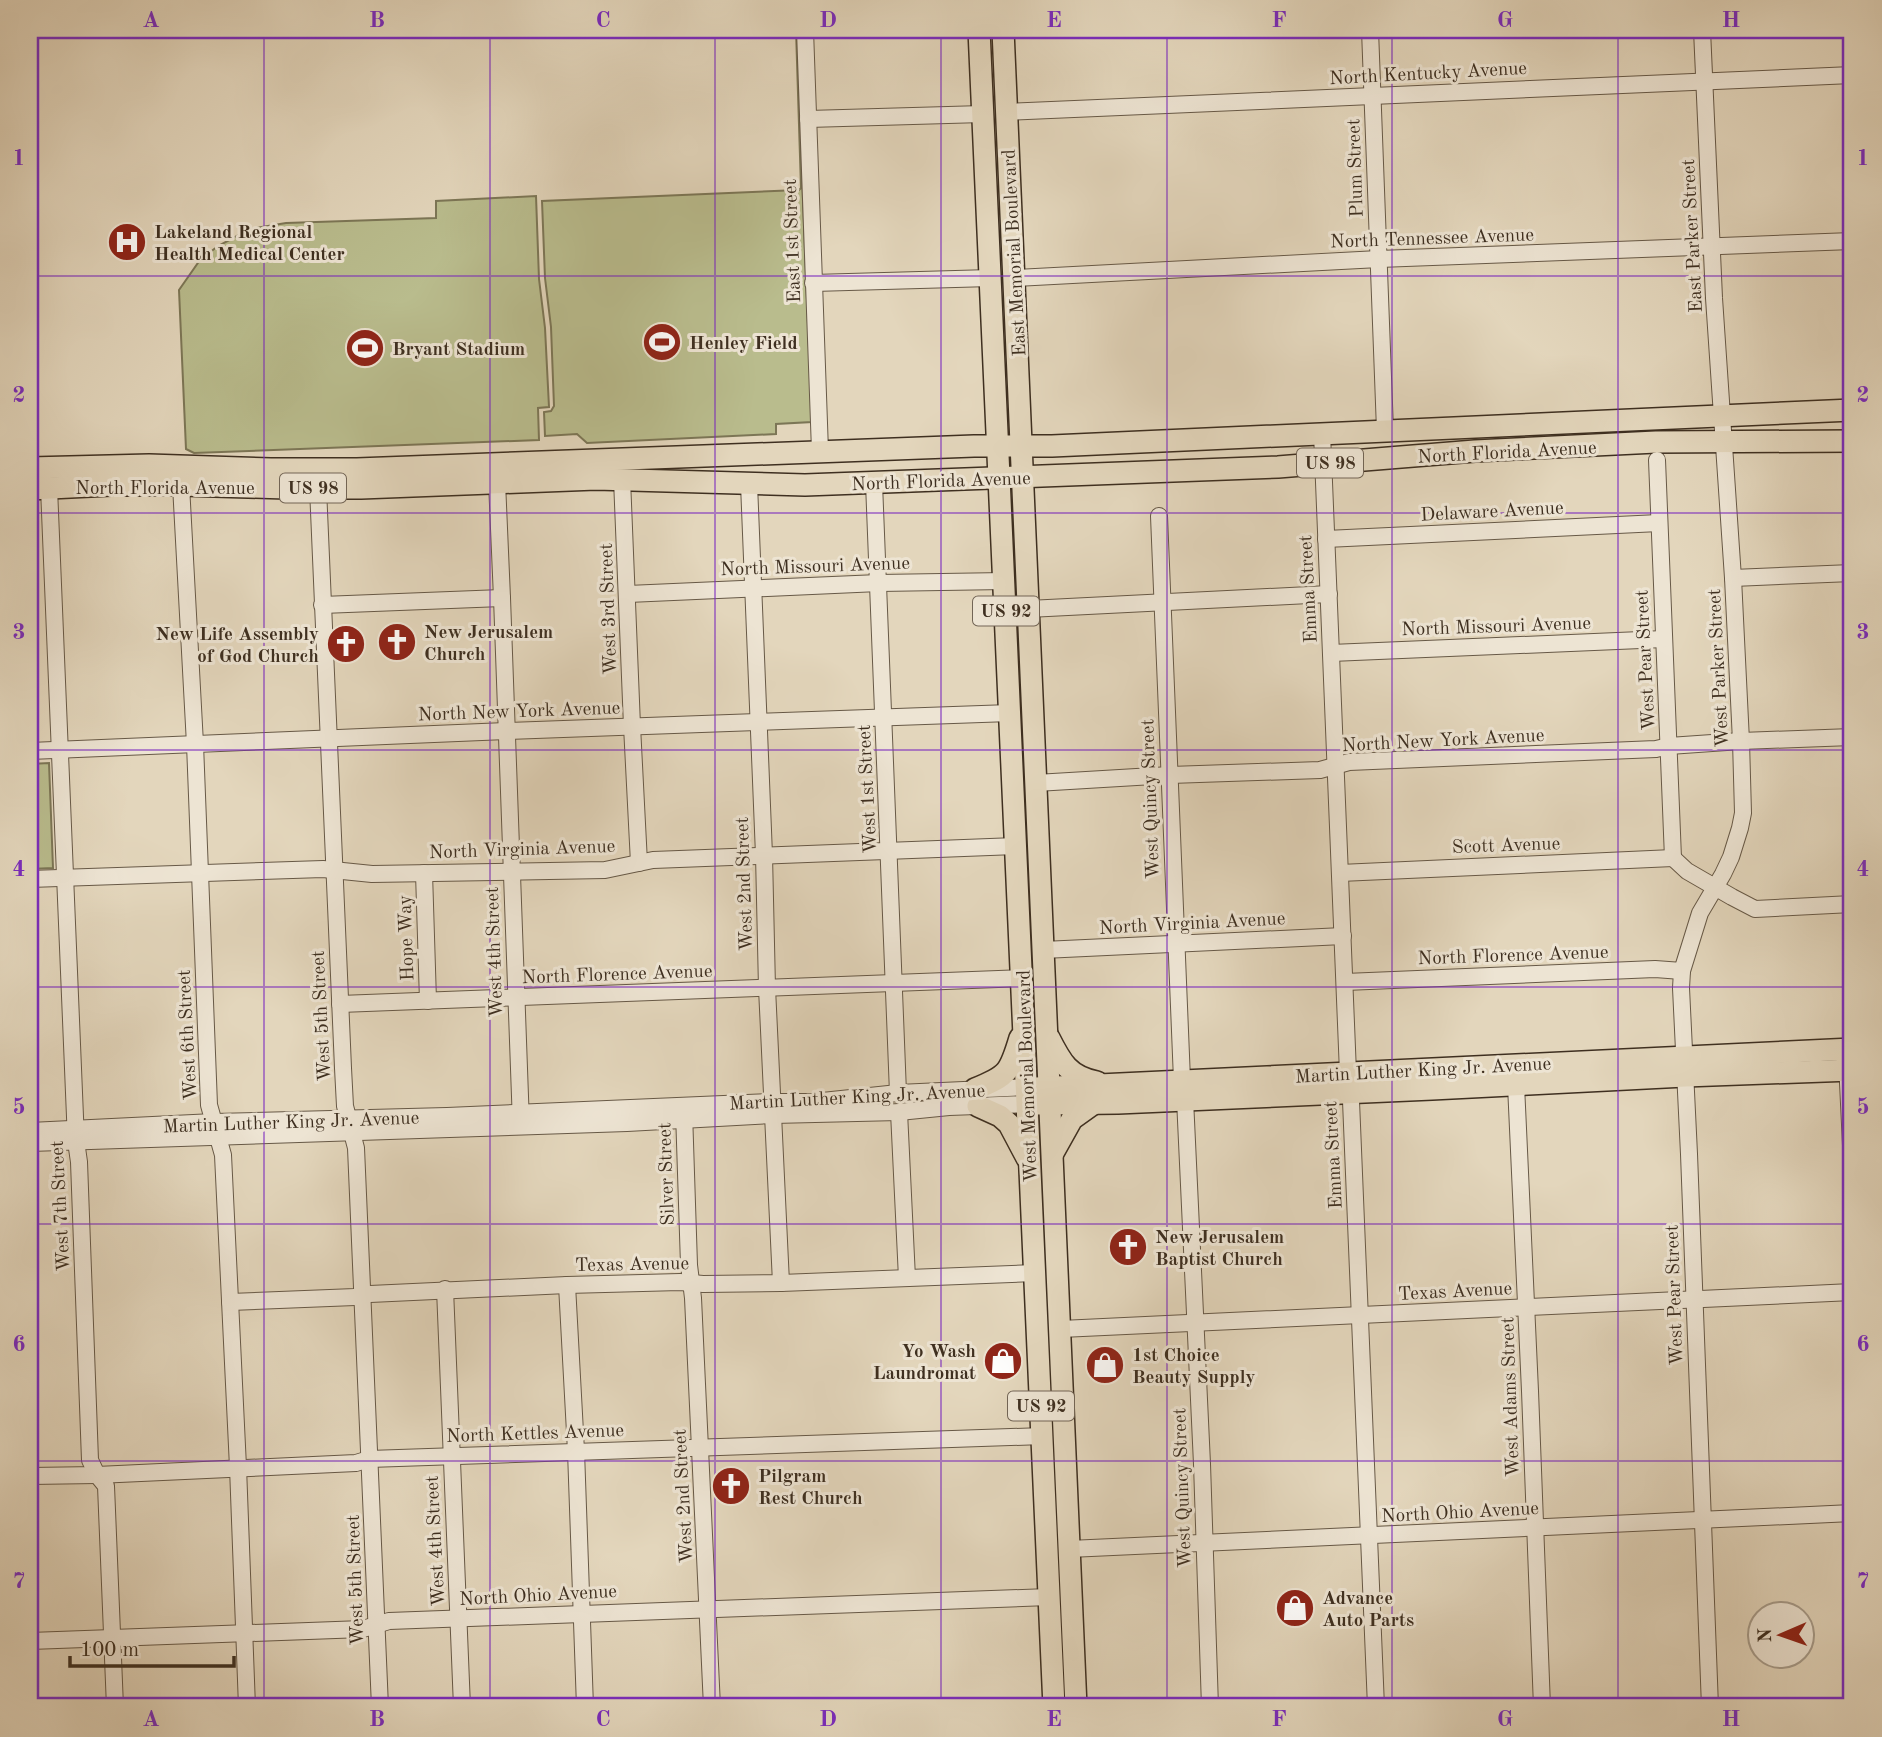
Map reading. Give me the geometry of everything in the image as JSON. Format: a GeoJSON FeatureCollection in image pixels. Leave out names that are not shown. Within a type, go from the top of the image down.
{"type":"FeatureCollection","features":[{"type":"Feature","properties":{"kind":"main road","name":"East Memorial Boulevard"},"geometry":{"type":"LineString","coordinates":[[979,30],[999,446]]}},
{"type":"Feature","properties":{"kind":"main road","name":"East Memorial Boulevard"},"geometry":{"type":"LineString","coordinates":[[1003,30],[1023,477]]}},
{"type":"Feature","properties":{"kind":"main road","name":"North Florida Avenue"},"geometry":{"type":"LineString","coordinates":[[30,468],[170,465],[357,469],[820,451],[1052,446],[1852,410]]}},
{"type":"Feature","properties":{"kind":"main road","name":"North Florida Avenue"},"geometry":{"type":"LineString","coordinates":[[39,488],[181,485],[318,488],[568,479],[805,485],[1323,464],[1486,450],[1724,441],[1852,441]]}},
{"type":"Feature","properties":{"kind":"main road","name":"West Memorial Boulevard"},"geometry":{"type":"LineString","coordinates":[[999,446],[1024,1022],[1052,1155],[1076,1707]]}},
{"type":"Feature","properties":{"kind":"main road"},"geometry":{"type":"LineString","coordinates":[[622,479],[636,469],[655,464],[830,459],[858,450]]}},
{"type":"Feature","properties":{"kind":"main road"},"geometry":{"type":"LineString","coordinates":[[318,488],[357,469]]}},
{"type":"Feature","properties":{"kind":"main road","name":"West Memorial Boulevard"},"geometry":{"type":"LineString","coordinates":[[1023,477],[1046,1032],[1030,1164],[1054,1707]]}},
{"type":"Feature","properties":{"kind":"main road"},"geometry":{"type":"LineString","coordinates":[[1024,1022],[1010,1069],[976,1098],[1009,1124],[1030,1164]]}},
{"type":"Feature","properties":{"kind":"main road"},"geometry":{"type":"LineString","coordinates":[[1046,1032],[1068,1069],[1082,1079],[1113,1085]]}},
{"type":"Feature","properties":{"kind":"main road","name":"Martin Luther King Jr. Avenue"},"geometry":{"type":"LineString","coordinates":[[1349,1082],[1516,1085],[1850,1049]]}},
{"type":"Feature","properties":{"kind":"main road","name":"Martin Luther King Jr. Avenue"},"geometry":{"type":"LineString","coordinates":[[1039,1096],[1093,1104],[1183,1090],[1685,1066],[1850,1070]]}},
{"type":"Feature","properties":{"kind":"main road","name":"Martin Luther King Jr. Avenue"},"geometry":{"type":"LineString","coordinates":[[1039,1096],[1113,1085],[1183,1090]]}},
{"type":"Feature","properties":{"kind":"main road"},"geometry":{"type":"LineString","coordinates":[[1052,1155],[1072,1119],[1093,1104]]}},
{"type":"Feature","properties":{"kind":"main road"},"geometry":{"type":"LineString","coordinates":[[1043,1436],[1054,1443],[1066,1474]]}},
{"type":"Feature","properties":{"kind":"street","name":"East 1st Street"},"geometry":{"type":"LineString","coordinates":[[805,30],[820,451]]}},
{"type":"Feature","properties":{"kind":"street","name":"Plum Street"},"geometry":{"type":"LineString","coordinates":[[1370,30],[1385,430]]}},
{"type":"Feature","properties":{"kind":"street","name":"East Parker Street"},"geometry":{"type":"LineString","coordinates":[[1702,30],[1724,441]]}},
{"type":"Feature","properties":{"kind":"street","name":"North Kentucky Avenue"},"geometry":{"type":"LineString","coordinates":[[1007,112],[1852,75]]}},
{"type":"Feature","properties":{"kind":"street"},"geometry":{"type":"LineString","coordinates":[[808,119],[983,114]]}},
{"type":"Feature","properties":{"kind":"street","name":"North Tennessee Avenue"},"geometry":{"type":"LineString","coordinates":[[1014,278],[1379,259],[1852,241]]}},
{"type":"Feature","properties":{"kind":"street"},"geometry":{"type":"LineString","coordinates":[[813,283],[991,278]]}},
{"type":"Feature","properties":{"kind":"street","name":"Emma Street"},"geometry":{"type":"LineString","coordinates":[[1322,433],[1376,1707]]}},
{"type":"Feature","properties":{"kind":"street","name":"West Parker Street"},"geometry":{"type":"LineString","coordinates":[[1715,887],[1731,858],[1743,813],[1724,441]]}},
{"type":"Feature","properties":{"kind":"street","name":"West Pear Street"},"geometry":{"type":"LineString","coordinates":[[1657,460],[1673,858]]}},
{"type":"Feature","properties":{"kind":"street","name":"West 3rd Street"},"geometry":{"type":"LineString","coordinates":[[622,479],[639,863]]}},
{"type":"Feature","properties":{"kind":"street","name":"West 4th Street"},"geometry":{"type":"LineString","coordinates":[[496,482],[520,1120]]}},
{"type":"Feature","properties":{"kind":"street","name":"West 1st Street"},"geometry":{"type":"LineString","coordinates":[[874,483],[898,1093]]}},
{"type":"Feature","properties":{"kind":"street","name":"West 2nd Street"},"geometry":{"type":"LineString","coordinates":[[749,484],[767,988],[781,1283]]}},
{"type":"Feature","properties":{"kind":"street","name":"West 6th Street"},"geometry":{"type":"LineString","coordinates":[[181,485],[195,744],[209,1105],[223,1155],[239,1467],[247,1707]]}},
{"type":"Feature","properties":{"kind":"street","name":"West 7th Street"},"geometry":{"type":"LineString","coordinates":[[39,488],[60,750],[90,1460],[106,1486],[115,1707]]}},
{"type":"Feature","properties":{"kind":"street","name":"West 5th Street"},"geometry":{"type":"LineString","coordinates":[[318,488],[345,1105],[356,1148],[380,1707]]}},
{"type":"Feature","properties":{"kind":"street","name":"West Quincy Street"},"geometry":{"type":"LineString","coordinates":[[1159,516],[1176,943],[1196,1322],[1210,1707]]}},
{"type":"Feature","properties":{"kind":"street","name":"Delaware Avenue"},"geometry":{"type":"LineString","coordinates":[[1326,539],[1659,523]]}},
{"type":"Feature","properties":{"kind":"street"},"geometry":{"type":"LineString","coordinates":[[1733,578],[1852,573]]}},
{"type":"Feature","properties":{"kind":"street","name":"North Missouri Avenue"},"geometry":{"type":"LineString","coordinates":[[628,594],[879,583],[1005,581]]}},
{"type":"Feature","properties":{"kind":"street"},"geometry":{"type":"LineString","coordinates":[[1028,609],[1329,594]]}},
{"type":"Feature","properties":{"kind":"street"},"geometry":{"type":"LineString","coordinates":[[322,605],[502,598]]}},
{"type":"Feature","properties":{"kind":"street","name":"North Missouri Avenue"},"geometry":{"type":"LineString","coordinates":[[1331,653],[1664,639]]}},
{"type":"Feature","properties":{"kind":"street","name":"North New York Avenue"},"geometry":{"type":"LineString","coordinates":[[30,751],[1010,713]]}},
{"type":"Feature","properties":{"kind":"street","name":"North New York Avenue"},"geometry":{"type":"LineString","coordinates":[[1036,783],[1320,770],[1349,762],[1642,750],[1741,741],[1852,737]]}},
{"type":"Feature","properties":{"kind":"street","name":"North Virginia Avenue"},"geometry":{"type":"LineString","coordinates":[[30,879],[323,869],[372,874],[604,870],[653,860],[1016,846]]}},
{"type":"Feature","properties":{"kind":"street"},"geometry":{"type":"LineString","coordinates":[[1673,858],[1687,871],[1755,909],[1852,904]]}},
{"type":"Feature","properties":{"kind":"street","name":"Scott Avenue"},"geometry":{"type":"LineString","coordinates":[[1340,873],[1673,858]]}},
{"type":"Feature","properties":{"kind":"street","name":"Hope Way"},"geometry":{"type":"LineString","coordinates":[[424,873],[428,1001]]}},
{"type":"Feature","properties":{"kind":"street","name":"West Pear Street"},"geometry":{"type":"LineString","coordinates":[[1710,1707],[1681,988],[1682,971],[1700,913],[1715,887]]}},
{"type":"Feature","properties":{"kind":"street","name":"North Virginia Avenue"},"geometry":{"type":"LineString","coordinates":[[1043,950],[1343,936]]}},
{"type":"Feature","properties":{"kind":"street","name":"North Florence Avenue"},"geometry":{"type":"LineString","coordinates":[[1345,982],[1655,969],[1682,971]]}},
{"type":"Feature","properties":{"kind":"street","name":"North Florence Avenue"},"geometry":{"type":"LineString","coordinates":[[340,1004],[1022,978]]}},
{"type":"Feature","properties":{"kind":"street"},"geometry":{"type":"LineString","coordinates":[[1850,1049],[1852,1166]]}},
{"type":"Feature","properties":{"kind":"street","name":"West Adams Street"},"geometry":{"type":"LineString","coordinates":[[1516,1085],[1542,1707]]}},
{"type":"Feature","properties":{"kind":"street","name":"Martin Luther King Jr. Avenue"},"geometry":{"type":"LineString","coordinates":[[773,1108],[898,1093],[976,1098],[1039,1096]]}},
{"type":"Feature","properties":{"kind":"street","name":"Martin Luther King Jr. Avenue"},"geometry":{"type":"LineString","coordinates":[[30,1143],[76,1135],[520,1120],[773,1108],[899,1112],[976,1098]]}},
{"type":"Feature","properties":{"kind":"street"},"geometry":{"type":"LineString","coordinates":[[899,1112],[907,1278]]}},
{"type":"Feature","properties":{"kind":"street","name":"Silver Street"},"geometry":{"type":"LineString","coordinates":[[684,1113],[689,1265],[692,1283]]}},
{"type":"Feature","properties":{"kind":"street","name":"Martin Luther King Jr. Avenue"},"geometry":{"type":"LineString","coordinates":[[30,1131],[76,1135]]}},
{"type":"Feature","properties":{"kind":"street","name":"Texas Avenue"},"geometry":{"type":"LineString","coordinates":[[230,1302],[331,1298],[445,1289],[781,1283],[1034,1273]]}},
{"type":"Feature","properties":{"kind":"street","name":"West 2nd Street"},"geometry":{"type":"LineString","coordinates":[[692,1283],[712,1707]]}},
{"type":"Feature","properties":{"kind":"street"},"geometry":{"type":"LineString","coordinates":[[567,1285],[586,1707]]}},
{"type":"Feature","properties":{"kind":"street","name":"West 4th Street"},"geometry":{"type":"LineString","coordinates":[[445,1289],[462,1707]]}},
{"type":"Feature","properties":{"kind":"street","name":"Texas Avenue"},"geometry":{"type":"LineString","coordinates":[[1061,1329],[1852,1292]]}},
{"type":"Feature","properties":{"kind":"street","name":"North Kettles Avenue"},"geometry":{"type":"LineString","coordinates":[[30,1476],[356,1463],[369,1459],[1043,1436]]}},
{"type":"Feature","properties":{"kind":"street","name":"North Ohio Avenue"},"geometry":{"type":"LineString","coordinates":[[1069,1549],[1852,1513]]}},
{"type":"Feature","properties":{"kind":"street","name":"North Ohio Avenue"},"geometry":{"type":"LineString","coordinates":[[30,1641],[363,1629],[389,1621],[1049,1597]]}},
{"type":"Feature","properties":{"kind":"green space","name":"Henley Field"},"geometry":{"type":"Polygon","coordinates":[[[796,30],[812,422],[776,424],[776,434],[587,443],[577,434],[545,436],[544,412],[551,411],[554,406],[542,201],[799,190],[796,30]]]}},
{"type":"Feature","properties":{"kind":"green space"},"geometry":{"type":"Polygon","coordinates":[[[536,196],[539,279],[545,328],[549,407],[538,408],[539,440],[194,453],[186,449],[179,290],[200,260],[218,246],[250,229],[286,223],[436,218],[436,201],[536,196]]]}},
{"type":"Feature","properties":{"kind":"green space"},"geometry":{"type":"Polygon","coordinates":[[[49,763],[53,868],[30,869],[30,764],[49,763]]]}},
{"type":"Feature","properties":{"kind":"place","name":"Lakeland Regional Health Medical Center"},"geometry":{"type":"Point","coordinates":[127,242]}},
{"type":"Feature","properties":{"kind":"place","name":"Henley Field"},"geometry":{"type":"Point","coordinates":[662,342]}},
{"type":"Feature","properties":{"kind":"place","name":"Bryant Stadium"},"geometry":{"type":"Point","coordinates":[365,348]}},
{"type":"Feature","properties":{"kind":"place","name":"New Jerusalem Church"},"geometry":{"type":"Point","coordinates":[397,642]}},
{"type":"Feature","properties":{"kind":"place","name":"New Life Assembly of God Church"},"geometry":{"type":"Point","coordinates":[346,644]}},
{"type":"Feature","properties":{"kind":"place","name":"New Jerusalem Baptist Church"},"geometry":{"type":"Point","coordinates":[1128,1247]}},
{"type":"Feature","properties":{"kind":"place","name":"Yo Wash Laundromat"},"geometry":{"type":"Point","coordinates":[1003,1361]}},
{"type":"Feature","properties":{"kind":"place","name":"1st Choice Beauty Supply"},"geometry":{"type":"Point","coordinates":[1105,1365]}},
{"type":"Feature","properties":{"kind":"place","name":"Pilgram Rest Church"},"geometry":{"type":"Point","coordinates":[731,1486]}},
{"type":"Feature","properties":{"kind":"place","name":"Advance Auto Parts"},"geometry":{"type":"Point","coordinates":[1295,1608]}}]}
